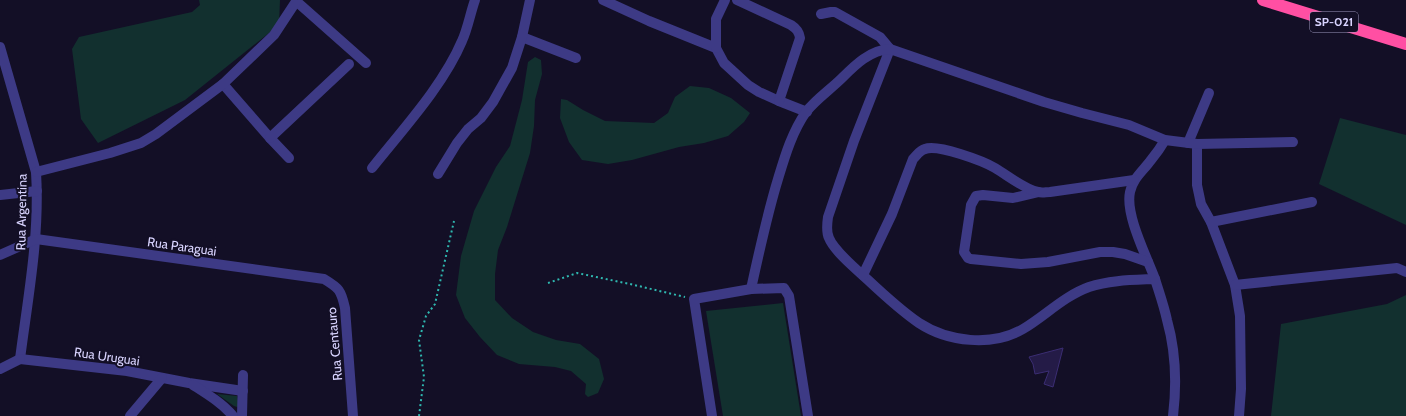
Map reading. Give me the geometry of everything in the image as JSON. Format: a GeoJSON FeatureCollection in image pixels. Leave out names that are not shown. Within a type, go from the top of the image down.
{"type":"FeatureCollection","features":[{"type":"Feature","properties":{"kind":"highway","name":"SP-021"},"geometry":{"type":"LineString","coordinates":[[1263,0],[1406,44]]}},
{"type":"Feature","properties":{"kind":"street"},"geometry":{"type":"LineString","coordinates":[[372,168],[428,97],[452,62],[462,41],[474,0]]}},
{"type":"Feature","properties":{"kind":"street"},"geometry":{"type":"LineString","coordinates":[[438,174],[457,143],[468,129],[481,118],[494,102],[512,68],[522,37],[530,0]]}},
{"type":"Feature","properties":{"kind":"street"},"geometry":{"type":"LineString","coordinates":[[603,0],[649,21],[716,48]]}},
{"type":"Feature","properties":{"kind":"street"},"geometry":{"type":"LineString","coordinates":[[725,0],[716,19],[716,48],[724,63],[748,85],[779,101],[807,112]]}},
{"type":"Feature","properties":{"kind":"street"},"geometry":{"type":"LineString","coordinates":[[737,0],[792,25],[799,33],[800,38],[779,101]]}},
{"type":"Feature","properties":{"kind":"street"},"geometry":{"type":"LineString","coordinates":[[36,172],[110,153],[141,142],[156,134],[223,84],[274,34],[296,1],[366,63]]}},
{"type":"Feature","properties":{"kind":"street"},"geometry":{"type":"LineString","coordinates":[[821,14],[836,12],[880,37],[890,49]]}},
{"type":"Feature","properties":{"kind":"street"},"geometry":{"type":"LineString","coordinates":[[522,37],[576,58]]}},
{"type":"Feature","properties":{"kind":"street","name":"Rua Argentina"},"geometry":{"type":"LineString","coordinates":[[0,47],[36,172],[36,238],[20,359]]}},
{"type":"Feature","properties":{"kind":"street"},"geometry":{"type":"LineString","coordinates":[[890,49],[854,141],[828,217],[827,228],[828,238],[835,248],[900,309],[920,323],[939,333],[978,341],[996,339],[1013,335],[1024,329],[1069,297],[1089,287],[1116,281],[1155,280]]}},
{"type":"Feature","properties":{"kind":"street"},"geometry":{"type":"LineString","coordinates":[[751,289],[767,213],[784,159],[794,134],[807,112],[855,66],[866,57],[879,51],[890,49],[1044,102],[1129,125],[1165,140],[1192,143],[1293,142]]}},
{"type":"Feature","properties":{"kind":"street"},"geometry":{"type":"LineString","coordinates":[[270,138],[349,64]]}},
{"type":"Feature","properties":{"kind":"street"},"geometry":{"type":"LineString","coordinates":[[223,84],[288,158]]}},
{"type":"Feature","properties":{"kind":"street"},"geometry":{"type":"LineString","coordinates":[[1209,93],[1192,143],[1201,204],[1211,222],[1235,285],[1240,316],[1241,389],[1239,416]]}},
{"type":"Feature","properties":{"kind":"street"},"geometry":{"type":"LineString","coordinates":[[1165,140],[1152,160],[1134,180],[1130,192],[1129,202],[1130,212],[1155,280],[1167,320],[1174,353],[1176,383],[1173,416]]}},
{"type":"Feature","properties":{"kind":"street"},"geometry":{"type":"LineString","coordinates":[[863,275],[892,214],[913,159],[920,151],[924,149],[933,147],[979,160],[993,166],[1031,189],[1039,192]]}},
{"type":"Feature","properties":{"kind":"street"},"geometry":{"type":"LineString","coordinates":[[1134,180],[1050,192],[1039,192],[1013,198],[983,195],[976,196],[971,205],[964,252],[965,255],[972,259],[1021,264],[1048,262],[1100,252],[1113,252],[1148,262]]}},
{"type":"Feature","properties":{"kind":"street"},"geometry":{"type":"LineString","coordinates":[[0,195],[37,191]]}},
{"type":"Feature","properties":{"kind":"street"},"geometry":{"type":"LineString","coordinates":[[1211,222],[1312,202]]}},
{"type":"Feature","properties":{"kind":"street"},"geometry":{"type":"LineString","coordinates":[[0,255],[36,238]]}},
{"type":"Feature","properties":{"kind":"street","name":"Rua Paraguai"},"geometry":{"type":"LineString","coordinates":[[36,238],[324,279]]}},
{"type":"Feature","properties":{"kind":"street"},"geometry":{"type":"LineString","coordinates":[[1235,285],[1397,268],[1406,272]]}},
{"type":"Feature","properties":{"kind":"street","name":"Rua Centauro"},"geometry":{"type":"LineString","coordinates":[[324,279],[336,286],[342,296],[345,308],[353,416]]}},
{"type":"Feature","properties":{"kind":"street"},"geometry":{"type":"LineString","coordinates":[[712,416],[694,299],[751,289],[784,288],[789,296],[808,416]]}},
{"type":"Feature","properties":{"kind":"street"},"geometry":{"type":"LineString","coordinates":[[0,369],[20,359]]}},
{"type":"Feature","properties":{"kind":"street","name":"Rua Uruguai"},"geometry":{"type":"LineString","coordinates":[[20,359],[127,371],[189,383],[243,391]]}},
{"type":"Feature","properties":{"kind":"street"},"geometry":{"type":"LineString","coordinates":[[242,416],[243,375]]}},
{"type":"Feature","properties":{"kind":"street"},"geometry":{"type":"LineString","coordinates":[[130,416],[162,378]]}},
{"type":"Feature","properties":{"kind":"street","name":"Rua Uruguai"},"geometry":{"type":"LineString","coordinates":[[189,383],[213,398],[233,416]]}},
{"type":"Feature","properties":{"kind":"path"},"geometry":{"type":"LineString","coordinates":[[419,416],[424,377],[420,340],[426,316],[435,304],[454,221]]}},
{"type":"Feature","properties":{"kind":"path"},"geometry":{"type":"LineString","coordinates":[[548,283],[577,274],[630,284],[694,299]]}},
{"type":"Feature","properties":{"kind":"green space"},"geometry":{"type":"Polygon","coordinates":[[[199,0],[280,0],[279,25],[185,100],[98,143],[81,119],[72,49],[79,37],[192,12],[200,5],[199,0]]]}},
{"type":"Feature","properties":{"kind":"green space"},"geometry":{"type":"Polygon","coordinates":[[[535,57],[541,60],[542,74],[535,100],[534,126],[530,153],[507,227],[498,250],[495,274],[495,300],[512,318],[533,332],[556,340],[580,344],[599,359],[604,379],[598,393],[588,397],[585,394],[586,384],[571,371],[555,367],[519,364],[497,355],[465,318],[456,295],[461,256],[474,211],[496,167],[510,146],[522,100],[528,62],[535,57]]]}},
{"type":"Feature","properties":{"kind":"green space"},"geometry":{"type":"Polygon","coordinates":[[[690,86],[709,88],[731,98],[750,113],[744,122],[728,136],[704,143],[679,147],[632,160],[608,164],[582,160],[569,142],[560,118],[561,99],[567,100],[605,121],[654,123],[668,113],[675,97],[690,86]]]}},
{"type":"Feature","properties":{"kind":"green space"},"geometry":{"type":"Polygon","coordinates":[[[1340,118],[1406,135],[1406,225],[1319,184],[1340,118]]]}},
{"type":"Feature","properties":{"kind":"green space"},"geometry":{"type":"Polygon","coordinates":[[[1406,295],[1406,416],[1271,416],[1281,324],[1387,304],[1406,295]]]}},
{"type":"Feature","properties":{"kind":"green space"},"geometry":{"type":"Polygon","coordinates":[[[783,303],[801,416],[723,416],[706,311],[783,303]]]}},
{"type":"Feature","properties":{"kind":"green space"},"geometry":{"type":"Polygon","coordinates":[[[217,394],[237,396],[239,406],[234,406],[217,394]]]}},
{"type":"Feature","properties":{"kind":"building"},"geometry":{"type":"Polygon","coordinates":[[[1063,348],[1053,387],[1044,384],[1049,371],[1035,374],[1033,364],[1029,357],[1063,348]]]}}]}
